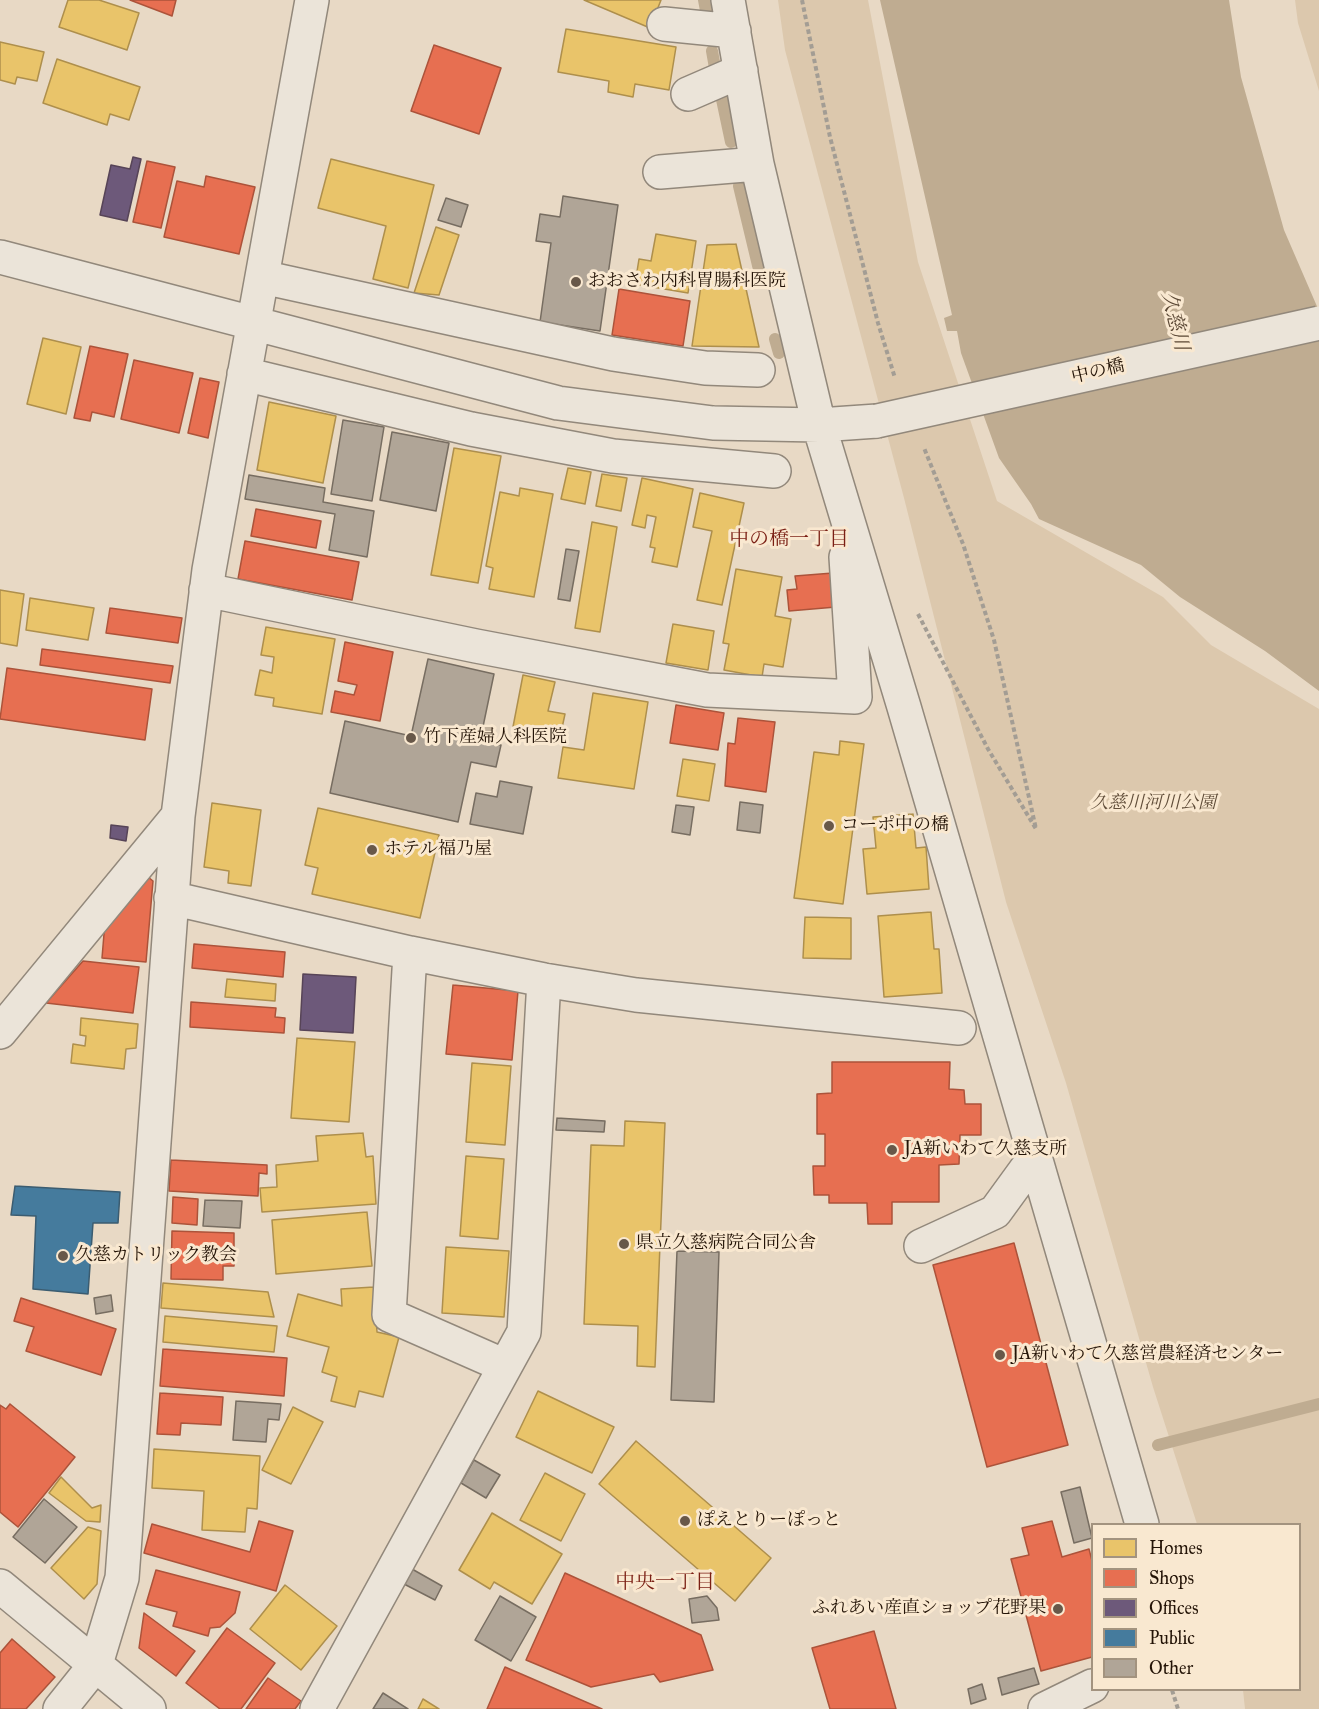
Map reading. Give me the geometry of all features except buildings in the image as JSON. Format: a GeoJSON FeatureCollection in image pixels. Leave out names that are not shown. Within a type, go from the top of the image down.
{"type":"FeatureCollection","features":[{"type":"Feature","properties":{"kind":"street"},"geometry":{"type":"LineString","coordinates":[[60,1709],[96,1664],[122,1578],[178,816],[206,590],[312,0]]}},
{"type":"Feature","properties":{"kind":"street"},"geometry":{"type":"LineString","coordinates":[[664,24],[731,16],[757,164],[819,425],[1143,1523]]}},
{"type":"Feature","properties":{"kind":"street"},"geometry":{"type":"LineString","coordinates":[[688,94],[741,71]]}},
{"type":"Feature","properties":{"kind":"street"},"geometry":{"type":"LineString","coordinates":[[660,172],[757,164]]}},
{"type":"Feature","properties":{"kind":"street","name":"中の橋"},"geometry":{"type":"LineString","coordinates":[[0,257],[558,403],[713,423],[819,425],[877,421],[1319,323]]}},
{"type":"Feature","properties":{"kind":"street"},"geometry":{"type":"LineString","coordinates":[[262,277],[613,354],[705,368],[758,370]]}},
{"type":"Feature","properties":{"kind":"street"},"geometry":{"type":"LineString","coordinates":[[244,374],[471,429],[613,456],[774,471]]}},
{"type":"Feature","properties":{"kind":"street"},"geometry":{"type":"LineString","coordinates":[[206,590],[476,646],[707,690],[855,697],[848,576],[838,488]]}},
{"type":"Feature","properties":{"kind":"street"},"geometry":{"type":"LineString","coordinates":[[0,1032],[178,816]]}},
{"type":"Feature","properties":{"kind":"street"},"geometry":{"type":"LineString","coordinates":[[171,898],[410,953],[544,980],[636,995],[959,1028]]}},
{"type":"Feature","properties":{"kind":"street"},"geometry":{"type":"LineString","coordinates":[[410,953],[389,1315],[505,1366]]}},
{"type":"Feature","properties":{"kind":"street"},"geometry":{"type":"LineString","coordinates":[[316,1709],[524,1332],[544,980]]}},
{"type":"Feature","properties":{"kind":"street"},"geometry":{"type":"LineString","coordinates":[[921,1246],[995,1212],[1035,1157]]}},
{"type":"Feature","properties":{"kind":"street"},"geometry":{"type":"LineString","coordinates":[[0,1586],[149,1709]]}},
{"type":"Feature","properties":{"kind":"street"},"geometry":{"type":"LineString","coordinates":[[1046,1709],[1091,1686]]}},
{"type":"Feature","properties":{"kind":"path"},"geometry":{"type":"LineString","coordinates":[[802,0],[830,137],[878,323],[896,380]]}},
{"type":"Feature","properties":{"kind":"path"},"geometry":{"type":"LineString","coordinates":[[871,596],[901,589],[924,622],[988,749],[1036,829],[994,640],[963,544],[922,444]]}},
{"type":"Feature","properties":{"kind":"path"},"geometry":{"type":"LineString","coordinates":[[1173,1691],[1178,1709]]}},
{"type":"Feature","properties":{"kind":"green space","name":"久慈川河川公園"},"geometry":{"type":"Polygon","coordinates":[[[778,0],[868,0],[918,262],[997,501],[1163,597],[1211,645],[1319,709],[1319,1709],[1245,1709],[1243,1691],[1301,1691],[1301,1523],[1197,1523],[1153,1387],[1066,1083],[1006,902],[904,498],[785,50],[778,0]]]}},
{"type":"Feature","properties":{"kind":"green space"},"geometry":{"type":"Polygon","coordinates":[[[1295,0],[1319,0],[1319,91],[1298,23],[1295,0]]]}},
{"type":"Feature","properties":{"kind":"water","name":"久慈川"},"geometry":{"type":"Polygon","coordinates":[[[880,0],[1229,0],[1241,77],[1284,230],[1319,311],[1319,691],[1265,651],[1180,597],[1141,565],[1039,519],[999,458],[961,353],[957,331],[947,331],[944,318],[952,315],[880,0]]]}},
{"type":"Feature","properties":{"kind":"waterway"},"geometry":{"type":"LineString","coordinates":[[704,0],[707,16]]}},
{"type":"Feature","properties":{"kind":"waterway"},"geometry":{"type":"LineString","coordinates":[[712,51],[715,68]]}},
{"type":"Feature","properties":{"kind":"waterway"},"geometry":{"type":"LineString","coordinates":[[720,90],[731,142]]}},
{"type":"Feature","properties":{"kind":"waterway"},"geometry":{"type":"LineString","coordinates":[[739,186],[762,282]]}},
{"type":"Feature","properties":{"kind":"waterway"},"geometry":{"type":"LineString","coordinates":[[775,339],[779,353]]}},
{"type":"Feature","properties":{"kind":"waterway"},"geometry":{"type":"LineString","coordinates":[[1158,1445],[1319,1404]]}},
{"type":"Feature","properties":{"kind":"place","name":"おおさわ内科胃腸科医院"},"geometry":{"type":"Point","coordinates":[576,282]}},
{"type":"Feature","properties":{"kind":"place","name":"竹下産婦人科医院"},"geometry":{"type":"Point","coordinates":[411,738]}},
{"type":"Feature","properties":{"kind":"place","name":"コーポ中の橋"},"geometry":{"type":"Point","coordinates":[829,826]}},
{"type":"Feature","properties":{"kind":"place","name":"ホテル福乃屋"},"geometry":{"type":"Point","coordinates":[372,850]}},
{"type":"Feature","properties":{"kind":"place","name":"JA新いわて久慈支所"},"geometry":{"type":"Point","coordinates":[892,1150]}},
{"type":"Feature","properties":{"kind":"place","name":"県立久慈病院合同公舎"},"geometry":{"type":"Point","coordinates":[624,1244]}},
{"type":"Feature","properties":{"kind":"place","name":"久慈カトリック教会"},"geometry":{"type":"Point","coordinates":[63,1256]}},
{"type":"Feature","properties":{"kind":"place","name":"JA新いわて久慈営農経済センター"},"geometry":{"type":"Point","coordinates":[1000,1355]}},
{"type":"Feature","properties":{"kind":"place","name":"ぽえとりーぽっと"},"geometry":{"type":"Point","coordinates":[685,1521]}},
{"type":"Feature","properties":{"kind":"place","name":"ふれあい産直ショップ花野果"},"geometry":{"type":"Point","coordinates":[1058,1609]}},
{"type":"Feature","properties":{"kind":"district","name":"中の橋一丁目"},"geometry":{"type":"Point","coordinates":[789,540]}},
{"type":"Feature","properties":{"kind":"district","name":"中央一丁目"},"geometry":{"type":"Point","coordinates":[665,1583]}}]}
